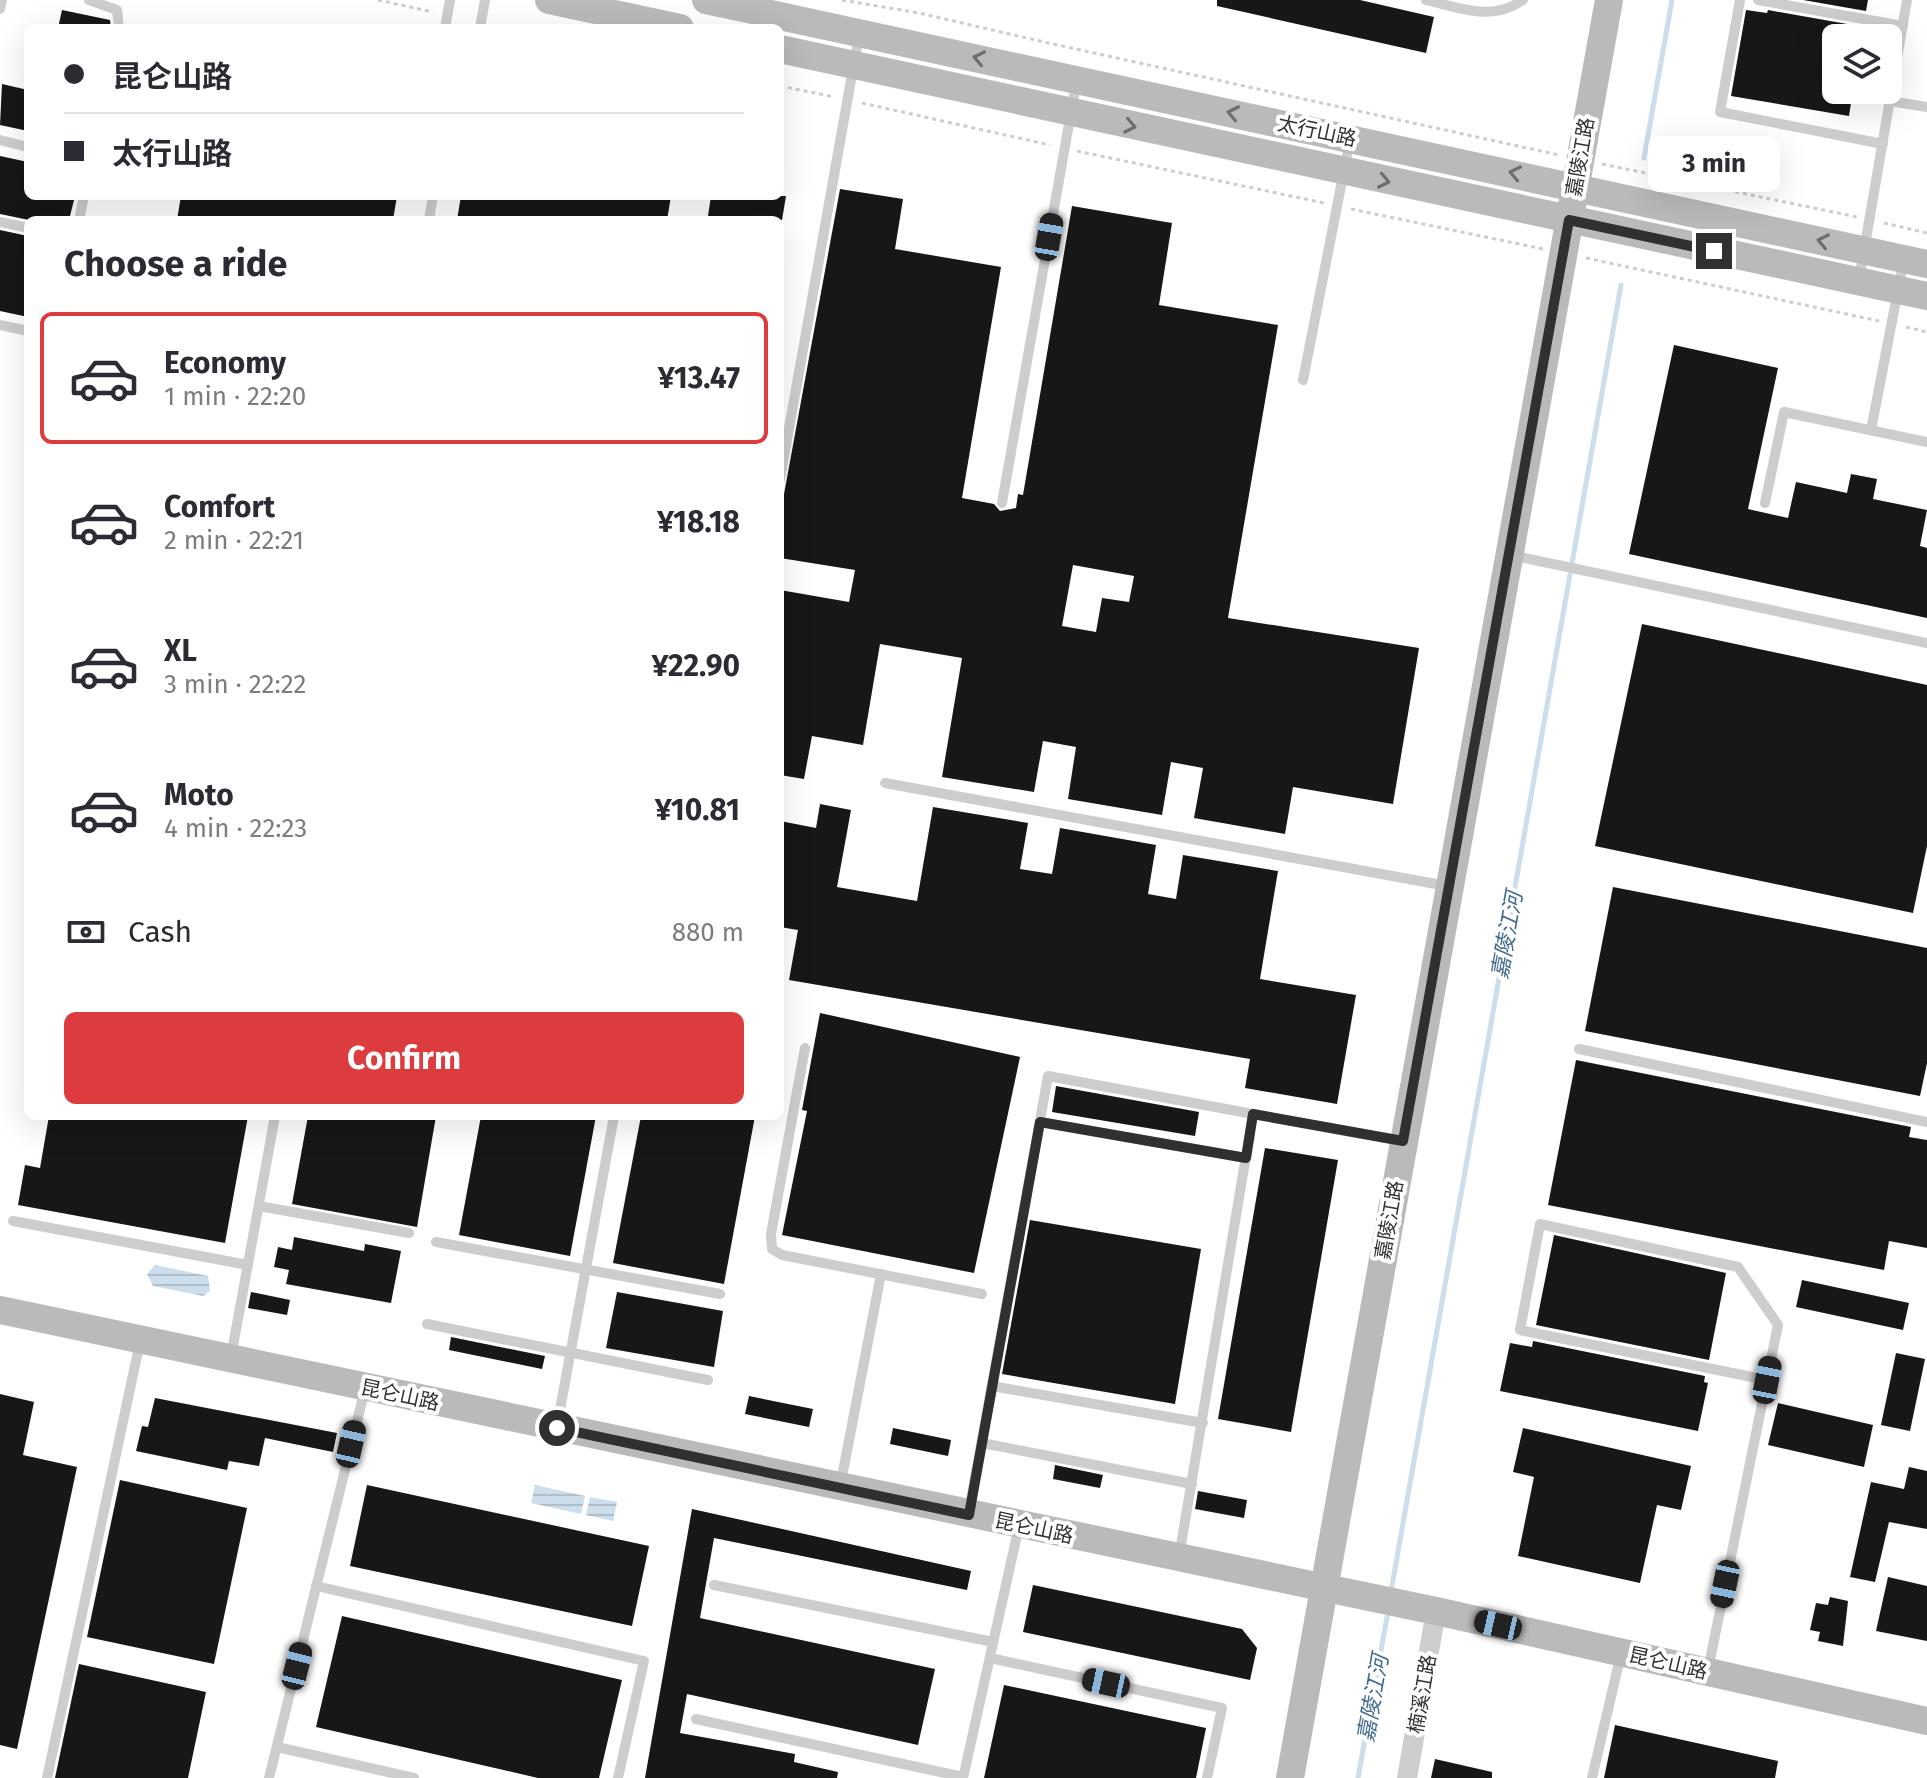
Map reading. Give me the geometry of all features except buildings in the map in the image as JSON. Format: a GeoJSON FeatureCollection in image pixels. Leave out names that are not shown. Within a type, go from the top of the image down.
{"type":"FeatureCollection","features":[{"type":"Feature","properties":{"kind":"street"},"geometry":{"type":"LineString","coordinates":[[549,0],[661,24]]}},
{"type":"Feature","properties":{"kind":"street","name":"太行山路"},"geometry":{"type":"LineString","coordinates":[[706,0],[1351,138],[1577,173],[1916,261]]}},
{"type":"Feature","properties":{"kind":"street","name":"嘉陵江路"},"geometry":{"type":"LineString","coordinates":[[1290,1778],[1609,0]]}},
{"type":"Feature","properties":{"kind":"street","name":"太行山路"},"geometry":{"type":"LineString","coordinates":[[784,50],[1344,173],[1927,296]]}},
{"type":"Feature","properties":{"kind":"street","name":"昆仑山路"},"geometry":{"type":"LineString","coordinates":[[0,1310],[1436,1611],[1927,1721]]}},
{"type":"Feature","properties":{"kind":"street","name":"楠溪江路"},"geometry":{"type":"LineString","coordinates":[[1407,1778],[1436,1611]]}},
{"type":"Feature","properties":{"kind":"lane"},"geometry":{"type":"LineString","coordinates":[[0,9],[2,0]]}},
{"type":"Feature","properties":{"kind":"lane"},"geometry":{"type":"LineString","coordinates":[[89,0],[117,10],[119,24]]}},
{"type":"Feature","properties":{"kind":"lane"},"geometry":{"type":"LineString","coordinates":[[446,24],[450,0]]}},
{"type":"Feature","properties":{"kind":"lane"},"geometry":{"type":"LineString","coordinates":[[481,24],[485,0]]}},
{"type":"Feature","properties":{"kind":"lane"},"geometry":{"type":"LineString","coordinates":[[1426,0],[1485,14],[1503,10],[1523,0]]}},
{"type":"Feature","properties":{"kind":"lane"},"geometry":{"type":"LineString","coordinates":[[1740,0],[1720,112],[1883,144]]}},
{"type":"Feature","properties":{"kind":"lane"},"geometry":{"type":"LineString","coordinates":[[1758,0],[1903,26]]}},
{"type":"Feature","properties":{"kind":"lane"},"geometry":{"type":"LineString","coordinates":[[1902,32],[1907,0]]}},
{"type":"Feature","properties":{"kind":"lane"},"geometry":{"type":"LineString","coordinates":[[784,457],[860,33]]}},
{"type":"Feature","properties":{"kind":"lane"},"geometry":{"type":"LineString","coordinates":[[1002,503],[1077,79]]}},
{"type":"Feature","properties":{"kind":"lane"},"geometry":{"type":"LineString","coordinates":[[1902,103],[1927,107]]}},
{"type":"Feature","properties":{"kind":"lane"},"geometry":{"type":"LineString","coordinates":[[1859,282],[1890,104]]}},
{"type":"Feature","properties":{"kind":"lane"},"geometry":{"type":"LineString","coordinates":[[1303,380],[1351,138]]}},
{"type":"Feature","properties":{"kind":"lane"},"geometry":{"type":"LineString","coordinates":[[0,140],[24,146]]}},
{"type":"Feature","properties":{"kind":"lane"},"geometry":{"type":"LineString","coordinates":[[0,222],[24,227]]}},
{"type":"Feature","properties":{"kind":"lane"},"geometry":{"type":"LineString","coordinates":[[1871,430],[1898,290],[1916,261]]}},
{"type":"Feature","properties":{"kind":"lane"},"geometry":{"type":"LineString","coordinates":[[0,325],[24,330]]}},
{"type":"Feature","properties":{"kind":"lane"},"geometry":{"type":"LineString","coordinates":[[1765,503],[1784,412],[1927,442]]}},
{"type":"Feature","properties":{"kind":"lane"},"geometry":{"type":"LineString","coordinates":[[1509,555],[1927,643]]}},
{"type":"Feature","properties":{"kind":"lane"},"geometry":{"type":"LineString","coordinates":[[885,783],[1449,887]]}},
{"type":"Feature","properties":{"kind":"lane"},"geometry":{"type":"LineString","coordinates":[[805,1048],[771,1234],[772,1249],[782,1255],[982,1294]]}},
{"type":"Feature","properties":{"kind":"lane"},"geometry":{"type":"LineString","coordinates":[[1579,1049],[1927,1122]]}},
{"type":"Feature","properties":{"kind":"lane"},"geometry":{"type":"LineString","coordinates":[[969,1515],[1048,1076],[1403,1141]]}},
{"type":"Feature","properties":{"kind":"lane"},"geometry":{"type":"LineString","coordinates":[[1179,1558],[1253,1114]]}},
{"type":"Feature","properties":{"kind":"lane"},"geometry":{"type":"LineString","coordinates":[[231,1359],[274,1120]]}},
{"type":"Feature","properties":{"kind":"lane"},"geometry":{"type":"LineString","coordinates":[[557,1428],[613,1120]]}},
{"type":"Feature","properties":{"kind":"lane"},"geometry":{"type":"LineString","coordinates":[[1040,1122],[1246,1158]]}},
{"type":"Feature","properties":{"kind":"lane"},"geometry":{"type":"LineString","coordinates":[[259,1206],[409,1233]]}},
{"type":"Feature","properties":{"kind":"lane"},"geometry":{"type":"LineString","coordinates":[[13,1221],[248,1265]]}},
{"type":"Feature","properties":{"kind":"lane"},"geometry":{"type":"LineString","coordinates":[[1707,1672],[1767,1380],[1778,1325],[1738,1267],[1540,1224],[1520,1330],[1767,1380]]}},
{"type":"Feature","properties":{"kind":"lane"},"geometry":{"type":"LineString","coordinates":[[436,1242],[720,1294]]}},
{"type":"Feature","properties":{"kind":"lane"},"geometry":{"type":"LineString","coordinates":[[840,1488],[881,1274]]}},
{"type":"Feature","properties":{"kind":"lane"},"geometry":{"type":"LineString","coordinates":[[427,1324],[708,1380]]}},
{"type":"Feature","properties":{"kind":"lane"},"geometry":{"type":"LineString","coordinates":[[47,1778],[141,1340]]}},
{"type":"Feature","properties":{"kind":"lane"},"geometry":{"type":"LineString","coordinates":[[992,1386],[1203,1423]]}},
{"type":"Feature","properties":{"kind":"lane"},"geometry":{"type":"LineString","coordinates":[[269,1778],[365,1388]]}},
{"type":"Feature","properties":{"kind":"lane"},"geometry":{"type":"LineString","coordinates":[[982,1443],[1192,1484]]}},
{"type":"Feature","properties":{"kind":"lane"},"geometry":{"type":"LineString","coordinates":[[696,1719],[963,1778],[1019,1525]]}},
{"type":"Feature","properties":{"kind":"lane"},"geometry":{"type":"LineString","coordinates":[[714,1585],[993,1642]]}},
{"type":"Feature","properties":{"kind":"lane"},"geometry":{"type":"LineString","coordinates":[[316,1586],[644,1661],[618,1778]]}},
{"type":"Feature","properties":{"kind":"lane"},"geometry":{"type":"LineString","coordinates":[[1592,1778],[1622,1652]]}},
{"type":"Feature","properties":{"kind":"lane"},"geometry":{"type":"LineString","coordinates":[[990,1658],[1222,1708],[1207,1778]]}},
{"type":"Feature","properties":{"kind":"lane"},"geometry":{"type":"LineString","coordinates":[[277,1747],[414,1778]]}},
{"type":"Feature","properties":{"kind":"path"},"geometry":{"type":"LineString","coordinates":[[842,0],[1003,30],[1577,173],[1870,220],[1927,233]]}},
{"type":"Feature","properties":{"kind":"path"},"geometry":{"type":"LineString","coordinates":[[784,87],[1927,332]]}},
{"type":"Feature","properties":{"kind":"water"},"geometry":{"type":"Polygon","coordinates":[[[155,1265],[208,1276],[210,1291],[203,1296],[153,1286],[147,1274],[155,1265]]]}},
{"type":"Feature","properties":{"kind":"water"},"geometry":{"type":"Polygon","coordinates":[[[535,1485],[585,1496],[581,1514],[531,1503],[535,1485]]]}},
{"type":"Feature","properties":{"kind":"water"},"geometry":{"type":"Polygon","coordinates":[[[590,1497],[617,1502],[613,1521],[586,1515],[590,1497]]]}},
{"type":"Feature","properties":{"kind":"waterway","name":"嘉陵江河"},"geometry":{"type":"LineString","coordinates":[[1644,158],[1672,0]]}},
{"type":"Feature","properties":{"kind":"waterway","name":"嘉陵江河"},"geometry":{"type":"LineString","coordinates":[[1392,1586],[1621,285]]}},
{"type":"Feature","properties":{"kind":"waterway","name":"嘉陵江河"},"geometry":{"type":"LineString","coordinates":[[1358,1778],[1387,1617]]}},
{"type":"Feature","properties":{"kind":"route"},"geometry":{"type":"LineString","coordinates":[[557,1428],[969,1515],[1040,1122],[1246,1158],[1253,1114],[1403,1141],[1569,220],[1714,251]]}}]}
